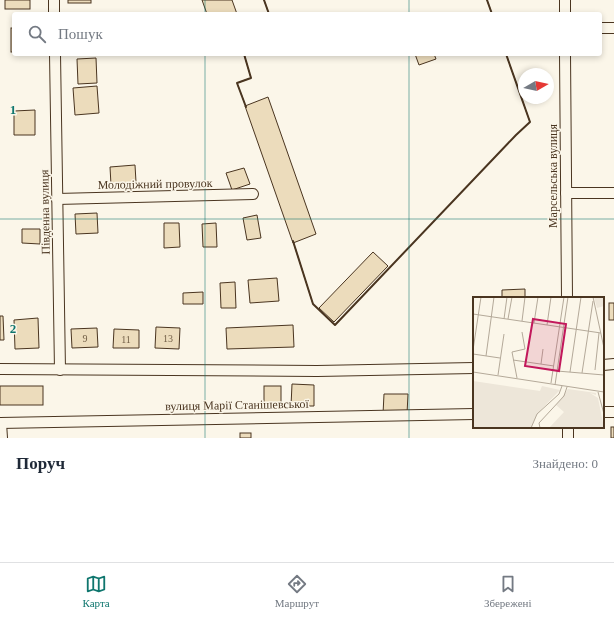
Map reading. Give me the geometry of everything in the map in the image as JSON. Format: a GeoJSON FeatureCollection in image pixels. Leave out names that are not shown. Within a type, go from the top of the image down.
{"type":"FeatureCollection","features":[{"type":"Feature","properties":{"kind":"street"},"geometry":{"type":"LineString","coordinates":[[54,0],[54,12]]}},
{"type":"Feature","properties":{"kind":"street"},"geometry":{"type":"LineString","coordinates":[[565,0],[565,12]]}},
{"type":"Feature","properties":{"kind":"street"},"geometry":{"type":"LineString","coordinates":[[602,28],[614,28]]}},
{"type":"Feature","properties":{"kind":"street","name":"Південна вулиця"},"geometry":{"type":"LineString","coordinates":[[55,56],[60,370]]}},
{"type":"Feature","properties":{"kind":"street","name":"Марсельська вулиця"},"geometry":{"type":"LineString","coordinates":[[565,56],[567,297]]}},
{"type":"Feature","properties":{"kind":"street"},"geometry":{"type":"LineString","coordinates":[[566,193],[614,193]]}},
{"type":"Feature","properties":{"kind":"street","name":"Молодіжний провулок"},"geometry":{"type":"LineString","coordinates":[[58,199],[253,194]]}},
{"type":"Feature","properties":{"kind":"street"},"geometry":{"type":"LineString","coordinates":[[604,365],[614,364]]}},
{"type":"Feature","properties":{"kind":"street"},"geometry":{"type":"LineString","coordinates":[[0,369],[317,371],[473,368]]}},
{"type":"Feature","properties":{"kind":"street","name":"вулиця Марії Станішевської"},"geometry":{"type":"LineString","coordinates":[[0,423],[473,414]]}},
{"type":"Feature","properties":{"kind":"street"},"geometry":{"type":"LineString","coordinates":[[0,423],[2,438]]}},
{"type":"Feature","properties":{"kind":"building"},"geometry":{"type":"Polygon","coordinates":[[[5,0],[30,0],[30,9],[5,9],[5,0]]]}},
{"type":"Feature","properties":{"kind":"building"},"geometry":{"type":"Polygon","coordinates":[[[68,0],[91,0],[91,3],[68,3],[68,0]]]}},
{"type":"Feature","properties":{"kind":"building"},"geometry":{"type":"Polygon","coordinates":[[[202,0],[232,0],[236,12],[206,12],[202,0]]]}},
{"type":"Feature","properties":{"kind":"building"},"geometry":{"type":"Polygon","coordinates":[[[11,28],[12,28],[12,52],[11,28]]]}},
{"type":"Feature","properties":{"kind":"building"},"geometry":{"type":"Polygon","coordinates":[[[416,56],[435,56],[436,59],[419,65],[416,56]]]}},
{"type":"Feature","properties":{"kind":"building"},"geometry":{"type":"Polygon","coordinates":[[[96,58],[97,83],[78,84],[77,59],[96,58]]]}},
{"type":"Feature","properties":{"kind":"building"},"geometry":{"type":"Polygon","coordinates":[[[97,86],[99,113],[75,115],[73,88],[97,86]]]}},
{"type":"Feature","properties":{"kind":"building"},"geometry":{"type":"Polygon","coordinates":[[[268,97],[316,234],[293,243],[245,106],[268,97]]]}},
{"type":"Feature","properties":{"kind":"building"},"geometry":{"type":"Polygon","coordinates":[[[35,110],[35,135],[14,135],[14,111],[35,110]]]}},
{"type":"Feature","properties":{"kind":"building"},"geometry":{"type":"Polygon","coordinates":[[[135,165],[136,182],[111,185],[110,167],[135,165]]]}},
{"type":"Feature","properties":{"kind":"building"},"geometry":{"type":"Polygon","coordinates":[[[244,168],[250,184],[232,190],[226,173],[244,168]]]}},
{"type":"Feature","properties":{"kind":"building"},"geometry":{"type":"Polygon","coordinates":[[[97,213],[98,233],[76,234],[75,214],[97,213]]]}},
{"type":"Feature","properties":{"kind":"building"},"geometry":{"type":"Polygon","coordinates":[[[257,215],[261,238],[247,240],[243,218],[257,215]]]}},
{"type":"Feature","properties":{"kind":"building"},"geometry":{"type":"Polygon","coordinates":[[[164,223],[179,223],[180,247],[164,248],[164,223]]]}},
{"type":"Feature","properties":{"kind":"building"},"geometry":{"type":"Polygon","coordinates":[[[216,223],[217,247],[203,247],[202,224],[216,223]]]}},
{"type":"Feature","properties":{"kind":"building"},"geometry":{"type":"Polygon","coordinates":[[[22,229],[40,229],[40,244],[22,243],[22,229]]]}},
{"type":"Feature","properties":{"kind":"building"},"geometry":{"type":"Polygon","coordinates":[[[373,252],[388,266],[334,322],[319,308],[373,252]]]}},
{"type":"Feature","properties":{"kind":"building"},"geometry":{"type":"Polygon","coordinates":[[[277,278],[279,301],[250,303],[248,280],[277,278]]]}},
{"type":"Feature","properties":{"kind":"building"},"geometry":{"type":"Polygon","coordinates":[[[235,282],[236,308],[221,308],[220,283],[235,282]]]}},
{"type":"Feature","properties":{"kind":"building"},"geometry":{"type":"Polygon","coordinates":[[[525,289],[525,297],[502,297],[502,290],[525,289]]]}},
{"type":"Feature","properties":{"kind":"building"},"geometry":{"type":"Polygon","coordinates":[[[203,292],[203,304],[183,304],[183,293],[203,292]]]}},
{"type":"Feature","properties":{"kind":"building"},"geometry":{"type":"Polygon","coordinates":[[[609,303],[614,303],[614,320],[609,320],[609,303]]]}},
{"type":"Feature","properties":{"kind":"building"},"geometry":{"type":"Polygon","coordinates":[[[0,316],[3,316],[4,340],[0,340],[0,316]]]}},
{"type":"Feature","properties":{"kind":"building"},"geometry":{"type":"Polygon","coordinates":[[[38,318],[39,348],[15,349],[14,320],[38,318]]]}},
{"type":"Feature","properties":{"kind":"building"},"geometry":{"type":"Polygon","coordinates":[[[293,325],[294,347],[227,349],[226,328],[293,325]]]}},
{"type":"Feature","properties":{"kind":"building"},"geometry":{"type":"Polygon","coordinates":[[[156,327],[180,328],[179,349],[155,348],[156,327]]]}},
{"type":"Feature","properties":{"kind":"building"},"geometry":{"type":"Polygon","coordinates":[[[97,328],[98,347],[72,348],[71,329],[97,328]]]}},
{"type":"Feature","properties":{"kind":"building"},"geometry":{"type":"Polygon","coordinates":[[[114,329],[139,330],[139,348],[113,348],[114,329]]]}},
{"type":"Feature","properties":{"kind":"building"},"geometry":{"type":"Polygon","coordinates":[[[292,384],[314,385],[314,406],[291,406],[292,384]]]}},
{"type":"Feature","properties":{"kind":"building"},"geometry":{"type":"Polygon","coordinates":[[[0,386],[43,386],[43,405],[0,405],[0,386]]]}},
{"type":"Feature","properties":{"kind":"building"},"geometry":{"type":"Polygon","coordinates":[[[264,386],[281,386],[281,404],[264,404],[264,386]]]}},
{"type":"Feature","properties":{"kind":"building"},"geometry":{"type":"Polygon","coordinates":[[[384,394],[408,394],[407,414],[383,414],[384,394]]]}},
{"type":"Feature","properties":{"kind":"building"},"geometry":{"type":"Polygon","coordinates":[[[611,427],[614,427],[614,438],[611,438],[611,427]]]}},
{"type":"Feature","properties":{"kind":"building"},"geometry":{"type":"Polygon","coordinates":[[[240,433],[251,433],[251,438],[240,438],[240,433]]]}},
{"type":"Feature","properties":{"kind":"fence"},"geometry":{"type":"LineString","coordinates":[[264,0],[268,12]]}},
{"type":"Feature","properties":{"kind":"fence"},"geometry":{"type":"LineString","coordinates":[[487,0],[491,12]]}},
{"type":"Feature","properties":{"kind":"fence"},"geometry":{"type":"LineString","coordinates":[[245,56],[251,78],[237,83],[246,107]]}},
{"type":"Feature","properties":{"kind":"fence"},"geometry":{"type":"LineString","coordinates":[[293,241],[313,304],[335,325],[530,122],[507,56]]}},
{"type":"Feature","properties":{"kind":"wall"},"geometry":{"type":"LineString","coordinates":[[264,0],[268,12]]}},
{"type":"Feature","properties":{"kind":"wall"},"geometry":{"type":"LineString","coordinates":[[487,0],[491,12]]}},
{"type":"Feature","properties":{"kind":"wall"},"geometry":{"type":"LineString","coordinates":[[245,56],[251,78],[237,83],[246,107]]}},
{"type":"Feature","properties":{"kind":"wall"},"geometry":{"type":"LineString","coordinates":[[293,241],[313,304],[335,325],[530,122],[507,56]]}}]}
